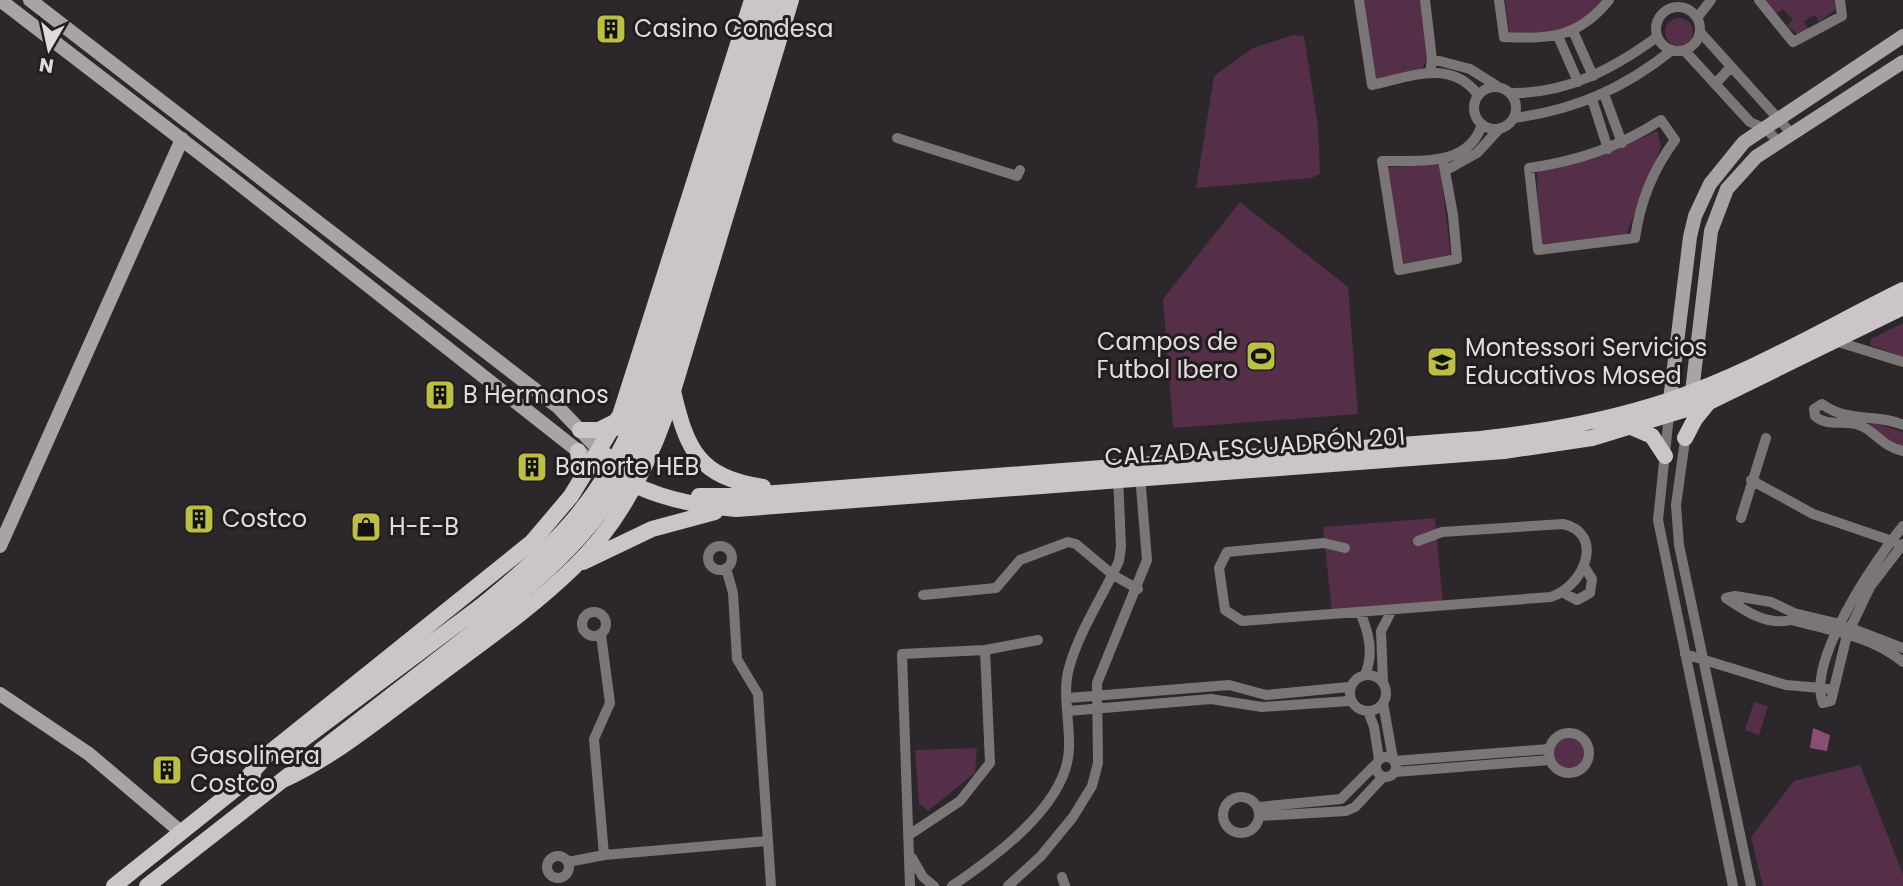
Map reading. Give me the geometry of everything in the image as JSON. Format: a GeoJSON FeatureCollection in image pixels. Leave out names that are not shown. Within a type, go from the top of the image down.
{"type":"FeatureCollection","features":[{"type":"Feature","properties":{"kind":"main road"},"geometry":{"type":"LineString","coordinates":[[245,780],[268,754],[532,542],[571,496],[616,420],[752,0]]}},
{"type":"Feature","properties":{"kind":"main road"},"geometry":{"type":"LineString","coordinates":[[720,166],[764,0]]}},
{"type":"Feature","properties":{"kind":"main road"},"geometry":{"type":"LineString","coordinates":[[147,886],[283,780],[355,713],[543,554],[580,514],[608,476],[635,419],[720,166],[780,0]]}},
{"type":"Feature","properties":{"kind":"main road"},"geometry":{"type":"LineString","coordinates":[[575,567],[611,523],[637,482],[655,446],[791,0]]}},
{"type":"Feature","properties":{"kind":"main road","name":"CALZADA ESCUADRÓN 201"},"geometry":{"type":"LineString","coordinates":[[637,482],[699,496],[1504,451],[1556,445],[1631,427],[1669,408],[1692,391],[1903,290]]}},
{"type":"Feature","properties":{"kind":"main road","name":"CALZADA ESCUADRÓN 201"},"geometry":{"type":"LineString","coordinates":[[1139,471],[1526,434],[1669,408],[1689,408],[1709,402],[1903,307]]}},
{"type":"Feature","properties":{"kind":"main road"},"geometry":{"type":"LineString","coordinates":[[673,389],[689,444],[709,470],[733,481],[782,490]]}},
{"type":"Feature","properties":{"kind":"main road"},"geometry":{"type":"LineString","coordinates":[[1685,438],[1695,419],[1709,402]]}},
{"type":"Feature","properties":{"kind":"main road"},"geometry":{"type":"LineString","coordinates":[[579,429],[598,430],[616,420]]}},
{"type":"Feature","properties":{"kind":"main road"},"geometry":{"type":"LineString","coordinates":[[616,420],[616,428],[626,445],[635,450],[655,446]]}},
{"type":"Feature","properties":{"kind":"main road"},"geometry":{"type":"LineString","coordinates":[[1631,427],[1652,436],[1665,456]]}},
{"type":"Feature","properties":{"kind":"main road"},"geometry":{"type":"LineString","coordinates":[[572,447],[581,479]]}},
{"type":"Feature","properties":{"kind":"main road","name":"CALZADA ESCUADRÓN 201"},"geometry":{"type":"LineString","coordinates":[[596,456],[675,502],[736,509],[1117,472]]}},
{"type":"Feature","properties":{"kind":"main road"},"geometry":{"type":"LineString","coordinates":[[571,496],[579,491],[597,492],[610,505],[611,523]]}},
{"type":"Feature","properties":{"kind":"main road"},"geometry":{"type":"LineString","coordinates":[[283,780],[325,759],[356,737],[575,567],[652,529],[680,519],[736,509]]}},
{"type":"Feature","properties":{"kind":"main road"},"geometry":{"type":"LineString","coordinates":[[114,886],[245,780],[355,713]]}},
{"type":"Feature","properties":{"kind":"street"},"geometry":{"type":"LineString","coordinates":[[0,0],[182,139],[572,447],[596,456]]}},
{"type":"Feature","properties":{"kind":"street"},"geometry":{"type":"LineString","coordinates":[[30,0],[529,384],[579,429],[596,456]]}},
{"type":"Feature","properties":{"kind":"street"},"geometry":{"type":"LineString","coordinates":[[1359,0],[1372,85],[1430,72],[1447,73],[1462,79],[1478,95]]}},
{"type":"Feature","properties":{"kind":"street"},"geometry":{"type":"LineString","coordinates":[[1425,0],[1432,59],[1430,72]]}},
{"type":"Feature","properties":{"kind":"street"},"geometry":{"type":"LineString","coordinates":[[1499,0],[1504,37],[1546,39],[1573,31],[1599,13],[1609,0]]}},
{"type":"Feature","properties":{"kind":"street"},"geometry":{"type":"LineString","coordinates":[[1695,0],[1686,9],[1665,11],[1657,22],[1657,37],[1666,48],[1685,51],[1693,45],[1700,32]]}},
{"type":"Feature","properties":{"kind":"street"},"geometry":{"type":"LineString","coordinates":[[1697,18],[1711,0]]}},
{"type":"Feature","properties":{"kind":"street"},"geometry":{"type":"LineString","coordinates":[[1759,0],[1793,42],[1842,16],[1840,0]]}},
{"type":"Feature","properties":{"kind":"street"},"geometry":{"type":"LineString","coordinates":[[1686,9],[1697,18],[1700,32],[1779,119],[1785,138]]}},
{"type":"Feature","properties":{"kind":"street"},"geometry":{"type":"LineString","coordinates":[[1573,31],[1593,76]]}},
{"type":"Feature","properties":{"kind":"street"},"geometry":{"type":"LineString","coordinates":[[1558,36],[1578,82]]}},
{"type":"Feature","properties":{"kind":"street"},"geometry":{"type":"LineString","coordinates":[[1733,886],[1658,520],[1689,237],[1701,200],[1728,159],[1744,142],[1903,36]]}},
{"type":"Feature","properties":{"kind":"street"},"geometry":{"type":"LineString","coordinates":[[1432,59],[1469,69],[1510,93],[1534,92],[1593,76],[1657,37]]}},
{"type":"Feature","properties":{"kind":"street"},"geometry":{"type":"LineString","coordinates":[[1444,165],[1457,260],[1399,270],[1382,161],[1444,165],[1475,149],[1514,118],[1541,114],[1592,100],[1651,67],[1672,50]]}},
{"type":"Feature","properties":{"kind":"street"},"geometry":{"type":"LineString","coordinates":[[1685,51],[1750,122],[1785,138]]}},
{"type":"Feature","properties":{"kind":"street"},"geometry":{"type":"LineString","coordinates":[[1751,886],[1676,523],[1711,231],[1718,207],[1739,172],[1785,138],[1903,62]]}},
{"type":"Feature","properties":{"kind":"street"},"geometry":{"type":"LineString","coordinates":[[1715,83],[1731,67]]}},
{"type":"Feature","properties":{"kind":"street"},"geometry":{"type":"LineString","coordinates":[[1462,79],[1469,69]]}},
{"type":"Feature","properties":{"kind":"street"},"geometry":{"type":"LineString","coordinates":[[1497,87],[1490,87],[1478,95],[1475,113],[1482,124],[1500,128]]}},
{"type":"Feature","properties":{"kind":"street"},"geometry":{"type":"LineString","coordinates":[[1510,93],[1516,105],[1514,118]]}},
{"type":"Feature","properties":{"kind":"street"},"geometry":{"type":"LineString","coordinates":[[1604,94],[1622,143]]}},
{"type":"Feature","properties":{"kind":"street"},"geometry":{"type":"LineString","coordinates":[[1592,100],[1608,149]]}},
{"type":"Feature","properties":{"kind":"street"},"geometry":{"type":"LineString","coordinates":[[1661,120],[1675,141],[1660,160],[1638,216],[1635,238],[1538,250],[1530,168],[1569,161],[1608,149],[1661,120]]}},
{"type":"Feature","properties":{"kind":"street"},"geometry":{"type":"LineString","coordinates":[[1475,149],[1482,124]]}},
{"type":"Feature","properties":{"kind":"street"},"geometry":{"type":"LineString","coordinates":[[897,138],[1017,176],[1020,170]]}},
{"type":"Feature","properties":{"kind":"street"},"geometry":{"type":"LineString","coordinates":[[0,546],[182,139]]}},
{"type":"Feature","properties":{"kind":"street"},"geometry":{"type":"LineString","coordinates":[[1728,159],[1739,172]]}},
{"type":"Feature","properties":{"kind":"street"},"geometry":{"type":"LineString","coordinates":[[1834,341],[1903,362]]}},
{"type":"Feature","properties":{"kind":"street"},"geometry":{"type":"LineString","coordinates":[[1903,425],[1887,419],[1863,422],[1879,442],[1903,451]]}},
{"type":"Feature","properties":{"kind":"street"},"geometry":{"type":"LineString","coordinates":[[572,447],[579,429]]}},
{"type":"Feature","properties":{"kind":"street"},"geometry":{"type":"LineString","coordinates":[[1741,517],[1766,438]]}},
{"type":"Feature","properties":{"kind":"street"},"geometry":{"type":"LineString","coordinates":[[1008,886],[1041,856],[1087,797],[1098,763],[1095,696],[1102,668],[1138,589],[1147,560],[1148,547],[1139,471]]}},
{"type":"Feature","properties":{"kind":"street"},"geometry":{"type":"LineString","coordinates":[[953,886],[1008,844],[1055,791],[1068,762],[1069,666],[1113,575],[1121,547],[1117,472]]}},
{"type":"Feature","properties":{"kind":"street"},"geometry":{"type":"LineString","coordinates":[[1685,654],[1786,685],[1834,692],[1849,631],[1870,587],[1903,545],[1813,514],[1751,480]]}},
{"type":"Feature","properties":{"kind":"street"},"geometry":{"type":"LineString","coordinates":[[1418,541],[1442,532],[1563,524],[1579,530],[1584,538],[1585,568],[1592,579],[1590,593],[1577,600],[1564,593]]}},
{"type":"Feature","properties":{"kind":"street"},"geometry":{"type":"LineString","coordinates":[[1820,692],[1838,628],[1857,588],[1903,526]]}},
{"type":"Feature","properties":{"kind":"street"},"geometry":{"type":"LineString","coordinates":[[923,595],[996,588],[1020,560],[1068,542],[1076,544],[1113,575],[1138,589]]}},
{"type":"Feature","properties":{"kind":"street"},"geometry":{"type":"LineString","coordinates":[[1345,548],[1324,543],[1227,552],[1219,568],[1222,603],[1229,615],[1241,621],[1551,597],[1564,593],[1576,583],[1585,568]]}},
{"type":"Feature","properties":{"kind":"street"},"geometry":{"type":"LineString","coordinates":[[726,568],[733,593],[737,659],[758,694],[771,886]]}},
{"type":"Feature","properties":{"kind":"street"},"geometry":{"type":"LineString","coordinates":[[1838,628],[1791,620],[1780,623],[1755,616],[1726,598],[1761,599],[1794,613],[1903,648]]}},
{"type":"Feature","properties":{"kind":"street"},"geometry":{"type":"LineString","coordinates":[[1392,610],[1381,631],[1383,682],[1386,690],[1383,703],[1395,772]]}},
{"type":"Feature","properties":{"kind":"street"},"geometry":{"type":"LineString","coordinates":[[1068,698],[1229,685],[1266,695],[1349,687],[1364,675],[1369,662],[1369,641],[1360,612]]}},
{"type":"Feature","properties":{"kind":"street"},"geometry":{"type":"LineString","coordinates":[[1849,631],[1903,662]]}},
{"type":"Feature","properties":{"kind":"street"},"geometry":{"type":"LineString","coordinates":[[601,635],[610,703],[595,735],[594,748],[604,855]]}},
{"type":"Feature","properties":{"kind":"street"},"geometry":{"type":"LineString","coordinates":[[910,886],[902,654],[985,650],[1038,640]]}},
{"type":"Feature","properties":{"kind":"street"},"geometry":{"type":"LineString","coordinates":[[909,835],[960,801],[990,763],[985,650]]}},
{"type":"Feature","properties":{"kind":"street"},"geometry":{"type":"LineString","coordinates":[[1364,675],[1383,682]]}},
{"type":"Feature","properties":{"kind":"street"},"geometry":{"type":"LineString","coordinates":[[1349,687],[1349,701]]}},
{"type":"Feature","properties":{"kind":"street"},"geometry":{"type":"LineString","coordinates":[[0,694],[89,754],[181,832]]}},
{"type":"Feature","properties":{"kind":"street"},"geometry":{"type":"LineString","coordinates":[[1068,711],[1212,699],[1262,707],[1349,701],[1368,711],[1374,727],[1376,772],[1383,776]]}},
{"type":"Feature","properties":{"kind":"street"},"geometry":{"type":"LineString","coordinates":[[1368,711],[1383,703]]}},
{"type":"Feature","properties":{"kind":"street"},"geometry":{"type":"LineString","coordinates":[[1549,755],[1395,772],[1383,776],[1355,807],[1346,811],[1259,812],[1341,799],[1384,756],[1393,760],[1549,755]]}},
{"type":"Feature","properties":{"kind":"street"},"geometry":{"type":"LineString","coordinates":[[568,862],[604,855],[768,841]]}},
{"type":"Feature","properties":{"kind":"street"},"geometry":{"type":"LineString","coordinates":[[910,855],[923,877],[934,886]]}},
{"type":"Feature","properties":{"kind":"shaded area"},"geometry":{"type":"Polygon","coordinates":[[[1364,0],[1420,0],[1428,56],[1422,70],[1376,81],[1364,0]]]}},
{"type":"Feature","properties":{"kind":"shaded area"},"geometry":{"type":"Polygon","coordinates":[[[1505,0],[1604,0],[1594,11],[1573,25],[1549,31],[1523,33],[1509,32],[1505,0]]]}},
{"type":"Feature","properties":{"kind":"shaded area"},"geometry":{"type":"Polygon","coordinates":[[[1764,0],[1836,0],[1836,9],[1819,22],[1815,15],[1804,21],[1808,29],[1797,34],[1787,26],[1793,20],[1783,9],[1776,14],[1764,0]]]}},
{"type":"Feature","properties":{"kind":"shaded area"},"geometry":{"type":"Polygon","coordinates":[[[1679,18],[1689,22],[1693,32],[1689,42],[1679,46],[1669,42],[1665,32],[1669,22],[1679,18]]]}},
{"type":"Feature","properties":{"kind":"shaded area"},"geometry":{"type":"Polygon","coordinates":[[[1293,35],[1304,36],[1318,126],[1320,174],[1311,178],[1196,188],[1214,76],[1253,48],[1293,35]]]}},
{"type":"Feature","properties":{"kind":"shaded area"},"geometry":{"type":"Polygon","coordinates":[[[1657,131],[1661,147],[1626,235],[1539,244],[1537,171],[1607,154],[1657,131]]]}},
{"type":"Feature","properties":{"kind":"shaded area"},"geometry":{"type":"Polygon","coordinates":[[[1440,165],[1451,257],[1400,265],[1386,167],[1440,165]]]}},
{"type":"Feature","properties":{"kind":"shaded area","name":"Campos de Futbol Ibero"},"geometry":{"type":"Polygon","coordinates":[[[1240,202],[1348,287],[1358,414],[1173,428],[1163,299],[1240,202]]]}},
{"type":"Feature","properties":{"kind":"shaded area"},"geometry":{"type":"Polygon","coordinates":[[[1903,323],[1903,357],[1870,345],[1871,339],[1903,323]]]}},
{"type":"Feature","properties":{"kind":"shaded area"},"geometry":{"type":"Polygon","coordinates":[[[1871,422],[1903,432],[1903,448],[1869,427],[1871,422]]]}},
{"type":"Feature","properties":{"kind":"shaded area"},"geometry":{"type":"Polygon","coordinates":[[[1435,518],[1443,605],[1332,613],[1323,527],[1435,518]]]}},
{"type":"Feature","properties":{"kind":"shaded area"},"geometry":{"type":"Polygon","coordinates":[[[1754,702],[1768,706],[1759,735],[1745,730],[1754,702]]]}},
{"type":"Feature","properties":{"kind":"shaded area"},"geometry":{"type":"Polygon","coordinates":[[[1813,728],[1830,735],[1827,751],[1810,748],[1813,728]]]}},
{"type":"Feature","properties":{"kind":"shaded area"},"geometry":{"type":"Polygon","coordinates":[[[1569,738],[1580,742],[1584,753],[1580,764],[1569,768],[1558,764],[1554,753],[1558,742],[1569,738]]]}},
{"type":"Feature","properties":{"kind":"shaded area"},"geometry":{"type":"Polygon","coordinates":[[[977,748],[975,773],[928,811],[919,803],[915,750],[977,748]]]}},
{"type":"Feature","properties":{"kind":"shaded area"},"geometry":{"type":"Polygon","coordinates":[[[1860,765],[1903,874],[1903,886],[1763,886],[1751,837],[1794,781],[1860,765]]]}},
{"type":"Feature","properties":{"kind":"place","name":"Casino Condesa"},"geometry":{"type":"Point","coordinates":[611,29]}},
{"type":"Feature","properties":{"kind":"place","name":"Campos de Futbol Ibero"},"geometry":{"type":"Point","coordinates":[1261,356]}},
{"type":"Feature","properties":{"kind":"place","name":"Montessori Servicios Educativos Mosed"},"geometry":{"type":"Point","coordinates":[1442,362]}},
{"type":"Feature","properties":{"kind":"place","name":"B Hermanos"},"geometry":{"type":"Point","coordinates":[440,395]}},
{"type":"Feature","properties":{"kind":"place","name":"Banorte HEB"},"geometry":{"type":"Point","coordinates":[532,467]}},
{"type":"Feature","properties":{"kind":"place","name":"Costco"},"geometry":{"type":"Point","coordinates":[199,519]}},
{"type":"Feature","properties":{"kind":"place","name":"H-E-B"},"geometry":{"type":"Point","coordinates":[366,527]}},
{"type":"Feature","properties":{"kind":"place","name":"Gasolinera Costco"},"geometry":{"type":"Point","coordinates":[167,770]}}]}
